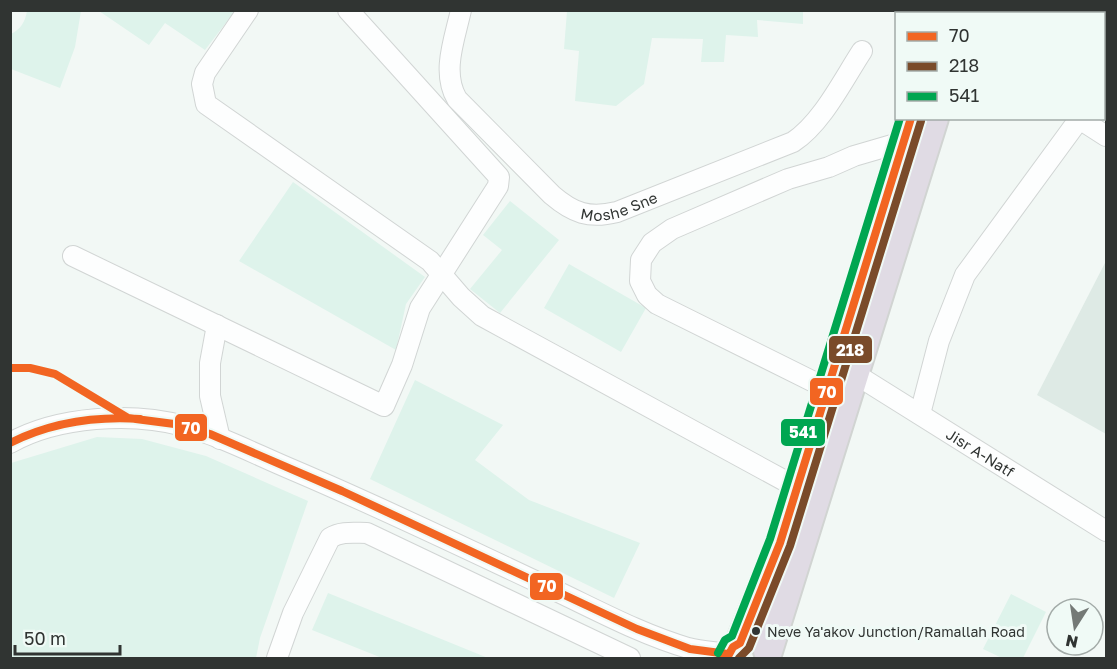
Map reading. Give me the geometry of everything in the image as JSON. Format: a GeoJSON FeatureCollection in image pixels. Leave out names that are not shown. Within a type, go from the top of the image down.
{"type":"FeatureCollection","features":[{"type":"Feature","properties":{"kind":"highway"},"geometry":{"type":"LineString","coordinates":[[732,652],[748,641],[756,642],[770,655],[933,120]]}},
{"type":"Feature","properties":{"kind":"highway"},"geometry":{"type":"LineString","coordinates":[[732,652],[780,543],[907,130]]}},
{"type":"Feature","properties":{"kind":"street"},"geometry":{"type":"LineString","coordinates":[[248,10],[205,73],[202,84],[206,104],[430,261],[461,297],[482,316],[798,488]]}},
{"type":"Feature","properties":{"kind":"street"},"geometry":{"type":"LineString","coordinates":[[73,256],[384,406],[402,365],[420,308],[498,186],[499,177],[348,10]]}},
{"type":"Feature","properties":{"kind":"street","name":"Moshe Sne"},"geometry":{"type":"LineString","coordinates":[[461,10],[449,73],[457,99],[552,195],[568,208],[588,215],[617,212],[793,142],[803,135],[814,122],[862,51]]}},
{"type":"Feature","properties":{"kind":"street"},"geometry":{"type":"LineString","coordinates":[[920,414],[939,341],[965,275],[1079,120]]}},
{"type":"Feature","properties":{"kind":"street"},"geometry":{"type":"LineString","coordinates":[[1082,120],[1107,136]]}},
{"type":"Feature","properties":{"kind":"street"},"geometry":{"type":"LineString","coordinates":[[828,390],[657,304],[647,296],[640,281],[641,260],[652,243],[672,229],[789,179],[854,156],[907,130]]}},
{"type":"Feature","properties":{"kind":"street"},"geometry":{"type":"LineString","coordinates":[[217,325],[210,363],[210,396],[220,439]]}},
{"type":"Feature","properties":{"kind":"street","name":"Jisr A-Natf"},"geometry":{"type":"LineString","coordinates":[[855,374],[1107,531]]}},
{"type":"Feature","properties":{"kind":"street"},"geometry":{"type":"LineString","coordinates":[[10,443],[32,433],[93,419],[128,418],[182,425],[342,491],[637,629],[690,649],[732,652]]}},
{"type":"Feature","properties":{"kind":"street"},"geometry":{"type":"LineString","coordinates":[[277,658],[294,613],[330,538],[338,534],[367,533],[630,658]]}},
{"type":"Feature","properties":{"kind":"shaded area"},"geometry":{"type":"Polygon","coordinates":[[[1106,261],[1106,434],[1037,395],[1106,261]]]}},
{"type":"Feature","properties":{"kind":"green space"},"geometry":{"type":"Polygon","coordinates":[[[803,10],[803,24],[757,20],[758,37],[726,35],[724,62],[701,62],[703,39],[652,38],[644,84],[616,106],[575,101],[579,51],[564,49],[567,11],[803,10]]]}},
{"type":"Feature","properties":{"kind":"green space"},"geometry":{"type":"Polygon","coordinates":[[[27,11],[81,11],[75,47],[60,88],[11,69],[11,34],[22,25],[27,11]]]}},
{"type":"Feature","properties":{"kind":"green space"},"geometry":{"type":"Polygon","coordinates":[[[99,11],[235,11],[205,50],[165,23],[149,45],[99,11]]]}},
{"type":"Feature","properties":{"kind":"green space"},"geometry":{"type":"Polygon","coordinates":[[[293,182],[425,277],[406,304],[396,350],[239,261],[293,182]]]}},
{"type":"Feature","properties":{"kind":"green space"},"geometry":{"type":"Polygon","coordinates":[[[510,201],[559,240],[500,313],[470,289],[502,250],[483,235],[510,201]]]}},
{"type":"Feature","properties":{"kind":"green space"},"geometry":{"type":"Polygon","coordinates":[[[569,264],[646,308],[621,352],[544,308],[569,264]]]}},
{"type":"Feature","properties":{"kind":"green space"},"geometry":{"type":"Polygon","coordinates":[[[415,380],[503,425],[475,460],[529,500],[640,543],[614,598],[370,479],[415,380]]]}},
{"type":"Feature","properties":{"kind":"green space"},"geometry":{"type":"Polygon","coordinates":[[[97,437],[142,439],[206,456],[308,501],[260,638],[256,658],[11,658],[11,463],[97,437]]]}},
{"type":"Feature","properties":{"kind":"green space"},"geometry":{"type":"Polygon","coordinates":[[[328,593],[488,658],[382,658],[312,630],[328,593]]]}},
{"type":"Feature","properties":{"kind":"green space"},"geometry":{"type":"Polygon","coordinates":[[[1011,594],[1045,611],[1023,658],[1002,658],[983,649],[1011,594]]]}},
{"type":"Feature","properties":{"kind":"transit line","name":"541"},"geometry":{"type":"LineString","coordinates":[[718,653],[725,640],[732,636],[770,539],[899,120]]}},
{"type":"Feature","properties":{"kind":"transit line","name":"70"},"geometry":{"type":"LineString","coordinates":[[727,658],[733,647],[740,643],[780,543],[910,120]]}},
{"type":"Feature","properties":{"kind":"transit line","name":"218"},"geometry":{"type":"LineString","coordinates":[[739,658],[749,648],[790,546],[921,121]]}},
{"type":"Feature","properties":{"kind":"transit line","name":"70"},"geometry":{"type":"LineString","coordinates":[[10,368],[30,368],[55,374],[128,418],[182,425],[210,434],[342,491],[637,629],[690,649],[728,654]]}},
{"type":"Feature","properties":{"kind":"transit line","name":"70"},"geometry":{"type":"LineString","coordinates":[[10,443],[57,425],[90,420],[140,419]]}},
{"type":"Feature","properties":{"kind":"place","name":"Neve Ya'akov Junction/Ramallah Road"},"geometry":{"type":"Point","coordinates":[756,631]}}]}
